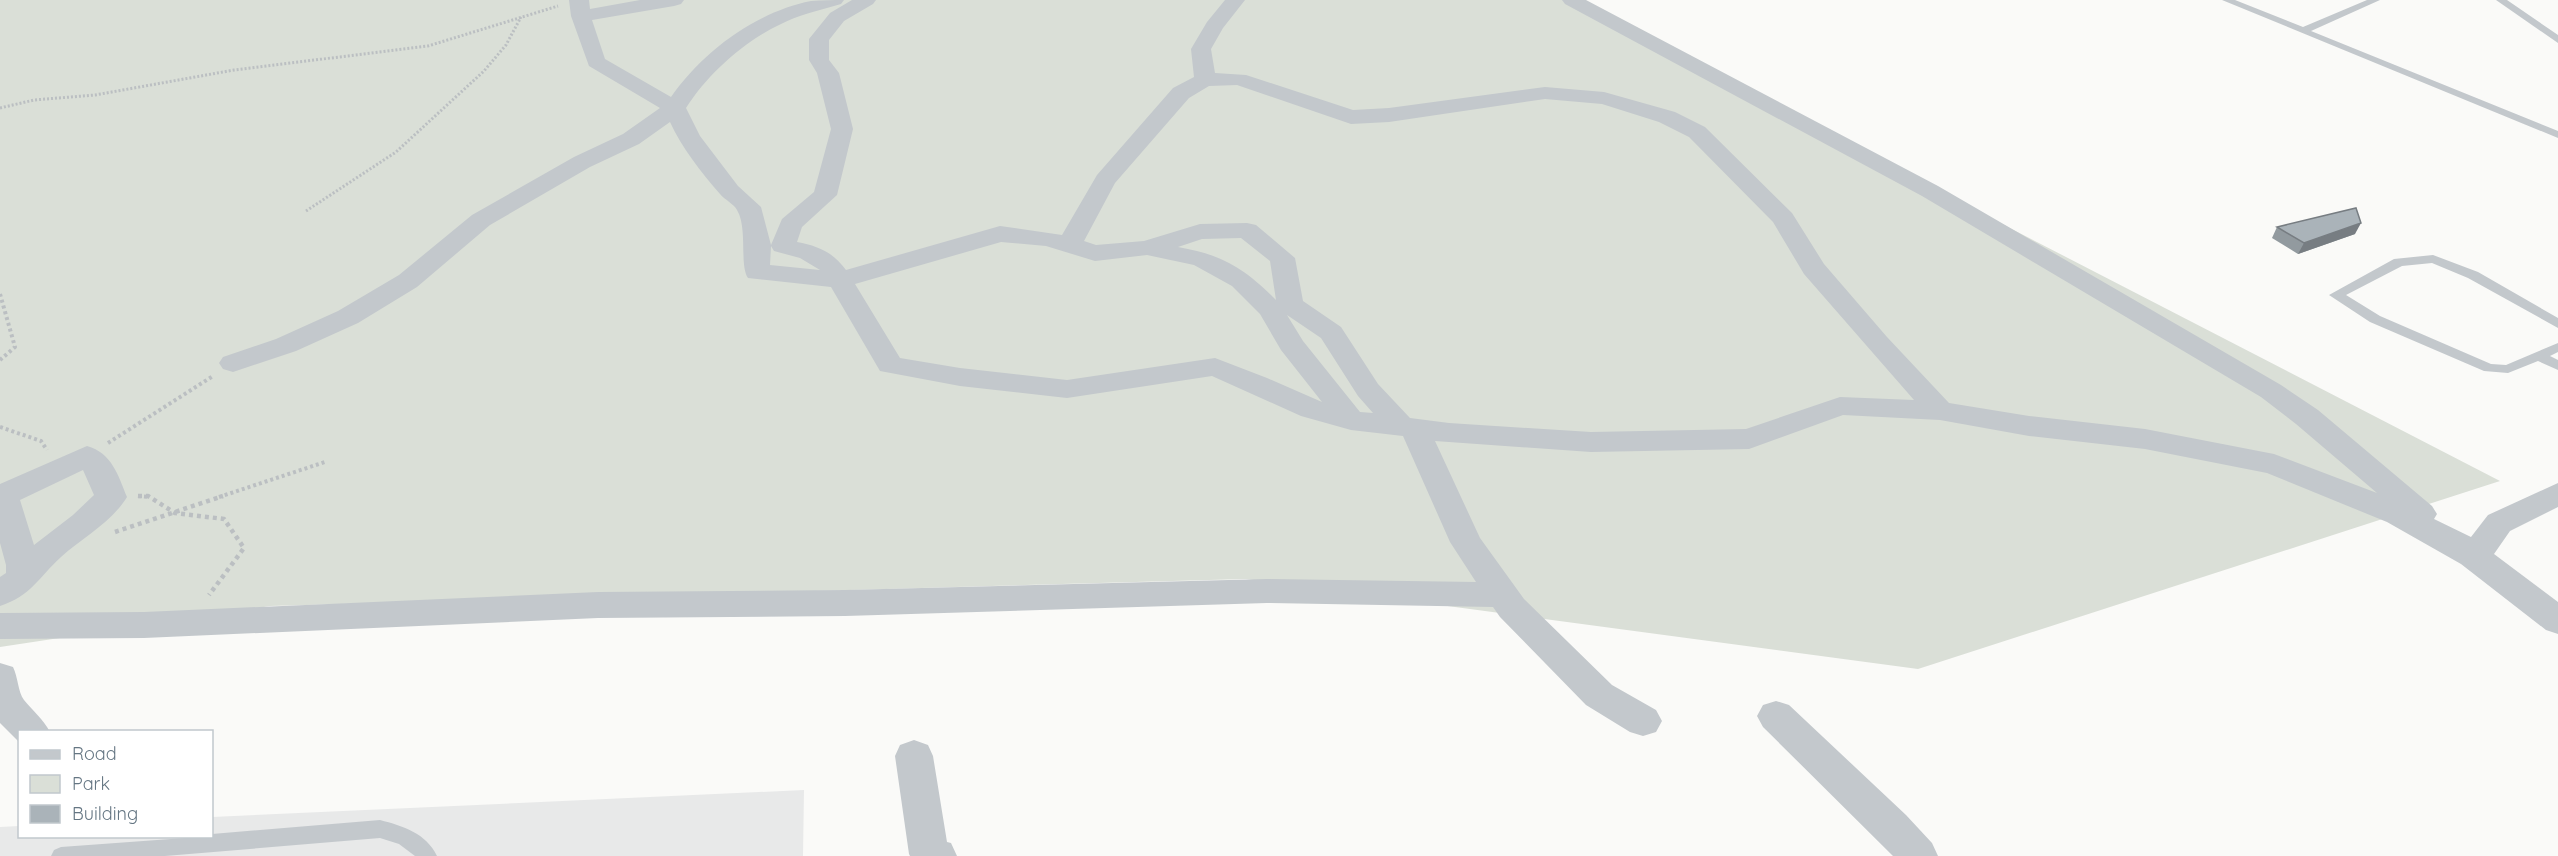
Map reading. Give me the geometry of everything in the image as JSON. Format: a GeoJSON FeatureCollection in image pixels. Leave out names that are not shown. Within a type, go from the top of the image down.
{"type":"FeatureCollection","features":[{"type":"Feature","properties":{"kind":"street"},"geometry":{"type":"LineString","coordinates":[[674,0],[580,7],[596,62],[675,108],[689,138],[730,192],[749,207],[758,243],[757,272],[839,280],[1000,234],[1049,239],[1095,253],[1146,248],[1200,232],[1247,230],[1282,258],[1290,304],[1331,333],[1368,390],[1401,426],[1449,433],[1591,442],[1749,439],[1840,405],[1940,411],[2030,426],[2145,439],[2274,464],[2398,514],[2474,556]]}},
{"type":"Feature","properties":{"kind":"street"},"geometry":{"type":"LineString","coordinates":[[233,363],[286,345],[348,317],[408,281],[439,252],[481,220],[582,162],[631,139],[675,108],[682,94],[704,72],[757,29],[771,21],[834,0]]}},
{"type":"Feature","properties":{"kind":"street"},"geometry":{"type":"LineString","coordinates":[[866,0],[837,16],[819,39],[819,60],[828,73],[842,129],[825,195],[791,224],[783,246],[809,252],[828,263],[866,321],[890,365],[960,377],[1067,389],[1215,367],[1311,409],[1351,420],[1414,428]]}},
{"type":"Feature","properties":{"kind":"street"},"geometry":{"type":"LineString","coordinates":[[1205,80],[1201,50],[1214,26],[1234,0]]}},
{"type":"Feature","properties":{"kind":"street"},"geometry":{"type":"LineString","coordinates":[[1577,2],[1930,191],[2271,391],[2307,417],[2409,505],[2558,621]]}},
{"type":"Feature","properties":{"kind":"street"},"geometry":{"type":"LineString","coordinates":[[1069,245],[1105,180],[1181,93],[1205,80],[1239,79],[1351,117],[1389,115],[1545,93],[1604,98],[1667,117],[1697,132],[1783,218],[1813,268],[1877,343],[1940,411]]}},
{"type":"Feature","properties":{"kind":"street"},"geometry":{"type":"LineString","coordinates":[[1146,248],[1202,259],[1241,280],[1271,310],[1292,344],[1351,420]]}},
{"type":"Feature","properties":{"kind":"street"},"geometry":{"type":"LineString","coordinates":[[1414,428],[1466,542],[1512,608],[1599,695],[1643,721]]}},
{"type":"Feature","properties":{"kind":"street"},"geometry":{"type":"LineString","coordinates":[[87,456],[100,469],[111,497],[84,523],[49,549],[11,586],[23,565],[1,494],[18,489],[87,456]]}},
{"type":"Feature","properties":{"kind":"street"},"geometry":{"type":"LineString","coordinates":[[2474,556],[2499,523],[2558,494]]}},
{"type":"Feature","properties":{"kind":"street"},"geometry":{"type":"LineString","coordinates":[[0,626],[144,626],[598,605],[845,603],[1267,591],[1503,595]]}},
{"type":"Feature","properties":{"kind":"street"},"geometry":{"type":"LineString","coordinates":[[0,677],[5,704],[29,730]]}},
{"type":"Feature","properties":{"kind":"street"},"geometry":{"type":"LineString","coordinates":[[1776,716],[1892,827],[1918,856]]}},
{"type":"Feature","properties":{"kind":"street"},"geometry":{"type":"LineString","coordinates":[[914,756],[928,854],[937,856]]}},
{"type":"Feature","properties":{"kind":"lane"},"geometry":{"type":"LineString","coordinates":[[2227,0],[2558,135]]}},
{"type":"Feature","properties":{"kind":"lane"},"geometry":{"type":"LineString","coordinates":[[2305,30],[2375,0]]}},
{"type":"Feature","properties":{"kind":"lane"},"geometry":{"type":"LineString","coordinates":[[2501,0],[2558,40]]}},
{"type":"Feature","properties":{"kind":"lane"},"geometry":{"type":"LineString","coordinates":[[2558,324],[2473,275],[2433,259],[2399,262],[2336,295],[2375,319],[2489,368],[2508,369],[2558,347]]}},
{"type":"Feature","properties":{"kind":"lane"},"geometry":{"type":"LineString","coordinates":[[2539,356],[2558,366]]}},
{"type":"Feature","properties":{"kind":"lane"},"geometry":{"type":"LineString","coordinates":[[61,856],[380,829],[404,834],[419,845],[427,856]]}},
{"type":"Feature","properties":{"kind":"path"},"geometry":{"type":"LineString","coordinates":[[0,108],[34,100],[95,95],[234,70],[428,46],[552,6],[580,7]]}},
{"type":"Feature","properties":{"kind":"path"},"geometry":{"type":"LineString","coordinates":[[306,211],[396,152],[484,72],[506,45],[521,16]]}},
{"type":"Feature","properties":{"kind":"path"},"geometry":{"type":"LineString","coordinates":[[0,294],[15,347],[0,360]]}},
{"type":"Feature","properties":{"kind":"path"},"geometry":{"type":"LineString","coordinates":[[0,427],[41,441],[54,460],[87,456],[233,363]]}},
{"type":"Feature","properties":{"kind":"path"},"geometry":{"type":"LineString","coordinates":[[104,536],[325,462]]}},
{"type":"Feature","properties":{"kind":"path"},"geometry":{"type":"LineString","coordinates":[[111,497],[148,496],[175,513],[224,519],[244,548],[188,623]]}},
{"type":"Feature","properties":{"kind":"shaded area"},"geometry":{"type":"Polygon","coordinates":[[[804,790],[803,856],[0,856],[0,827],[18,826],[18,838],[213,838],[213,817],[804,790]]]}},
{"type":"Feature","properties":{"kind":"green space"},"geometry":{"type":"Polygon","coordinates":[[[0,0],[1568,0],[2500,481],[1918,669],[1246,579],[270,606],[0,647],[0,0]]]}},
{"type":"Feature","properties":{"kind":"building"},"geometry":{"type":"Polygon","coordinates":[[[2356,208],[2361,223],[2304,243],[2277,227],[2356,208]]]}}]}
